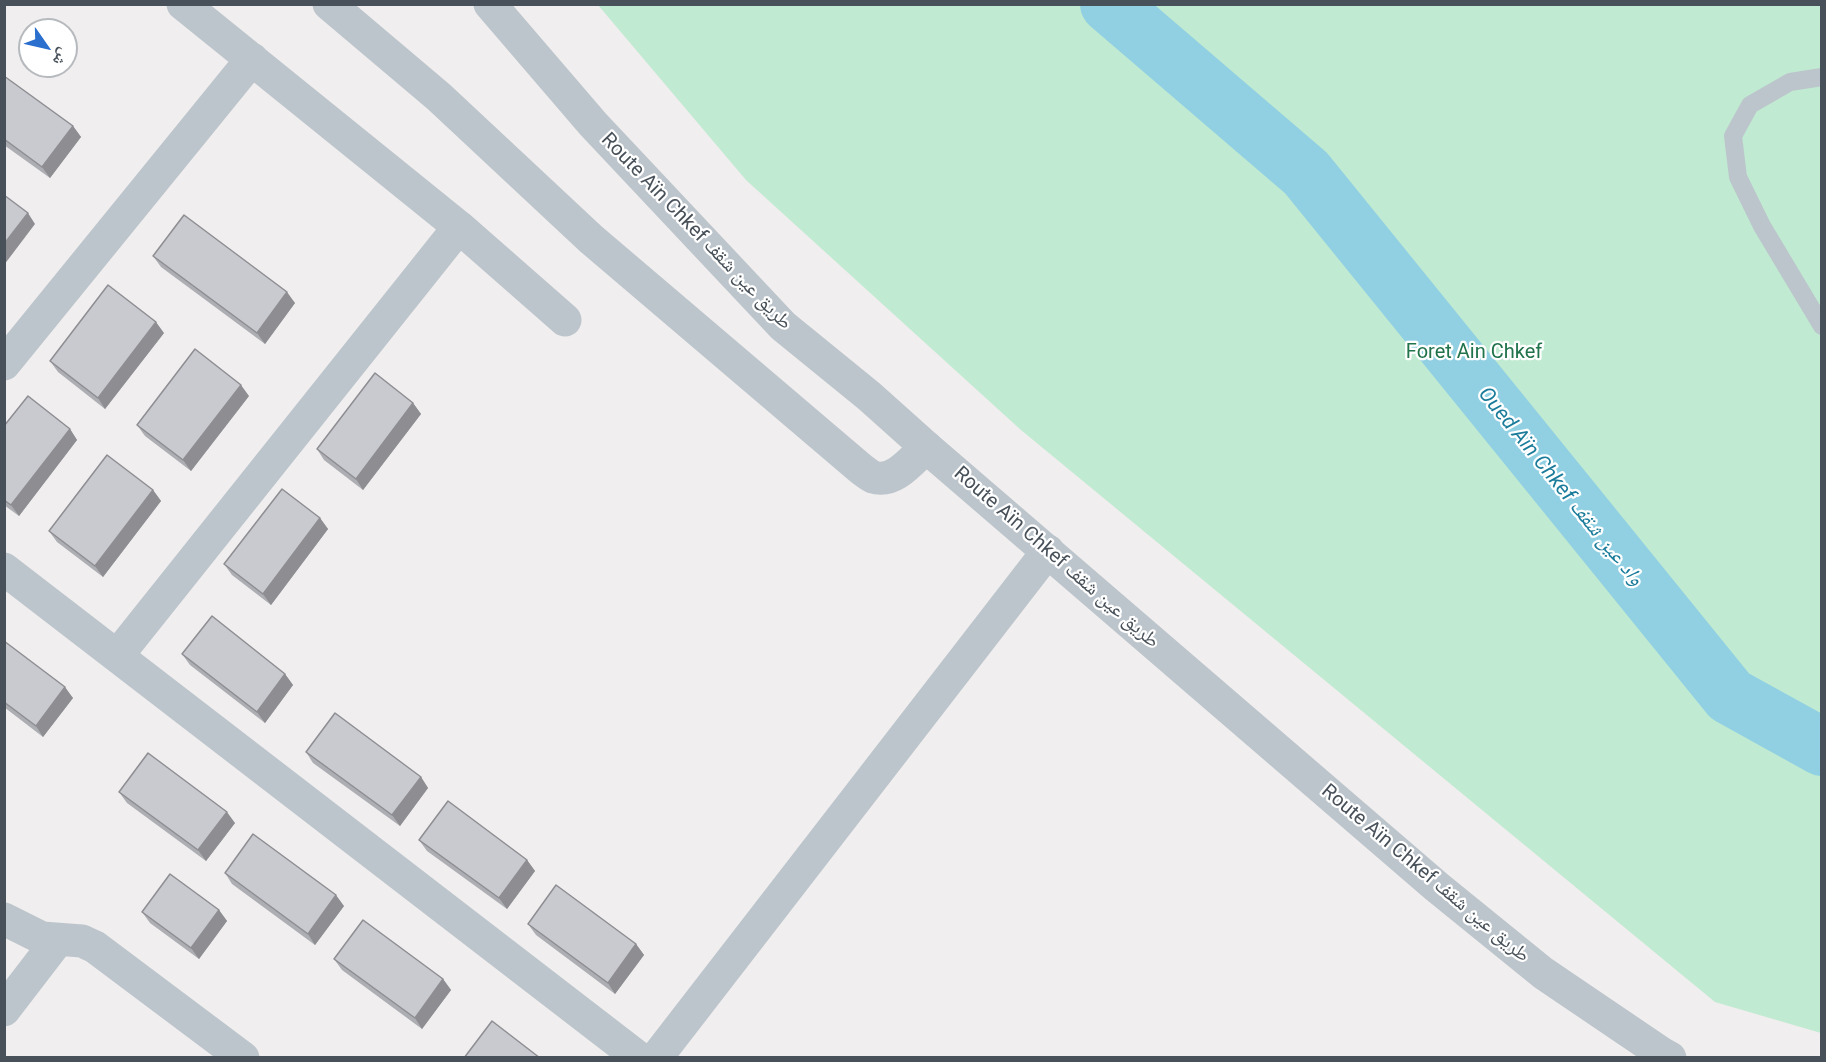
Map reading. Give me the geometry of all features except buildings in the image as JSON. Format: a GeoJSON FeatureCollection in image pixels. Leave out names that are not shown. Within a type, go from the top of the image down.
{"type":"FeatureCollection","features":[{"type":"Feature","properties":{"kind":"street"},"geometry":{"type":"LineString","coordinates":[[183,4],[459,227],[565,320]]}},
{"type":"Feature","properties":{"kind":"street"},"geometry":{"type":"LineString","coordinates":[[329,4],[439,97],[591,239],[860,468],[873,477],[888,478],[901,471],[926,447]]}},
{"type":"Feature","properties":{"kind":"street","name":"Route Aïn Chkef طريق عين شقف"},"geometry":{"type":"LineString","coordinates":[[490,4],[592,124],[783,326],[869,396],[1437,887],[1543,973],[1670,1058]]}},
{"type":"Feature","properties":{"kind":"street"},"geometry":{"type":"LineString","coordinates":[[4,364],[252,59]]}},
{"type":"Feature","properties":{"kind":"street"},"geometry":{"type":"LineString","coordinates":[[117,656],[459,227]]}},
{"type":"Feature","properties":{"kind":"street"},"geometry":{"type":"LineString","coordinates":[[656,1058],[1048,551]]}},
{"type":"Feature","properties":{"kind":"street"},"geometry":{"type":"LineString","coordinates":[[4,569],[639,1058]]}},
{"type":"Feature","properties":{"kind":"street"},"geometry":{"type":"LineString","coordinates":[[4,918],[42,938],[82,942],[95,947],[243,1058]]}},
{"type":"Feature","properties":{"kind":"street"},"geometry":{"type":"LineString","coordinates":[[4,1010],[57,941]]}},
{"type":"Feature","properties":{"kind":"lane"},"geometry":{"type":"LineString","coordinates":[[1821,77],[1790,82],[1750,105],[1733,136],[1738,177],[1762,226],[1821,326]]}},
{"type":"Feature","properties":{"kind":"green space","name":"Foret Ain Chkef"},"geometry":{"type":"Polygon","coordinates":[[[598,5],[1821,5],[1821,1033],[1715,1002],[1021,430],[746,180],[598,5]]]}},
{"type":"Feature","properties":{"kind":"waterway","name":"Oued Aïn Chkef واد عين شقف"},"geometry":{"type":"LineString","coordinates":[[1109,4],[1306,173],[1730,696],[1822,747]]}}]}
